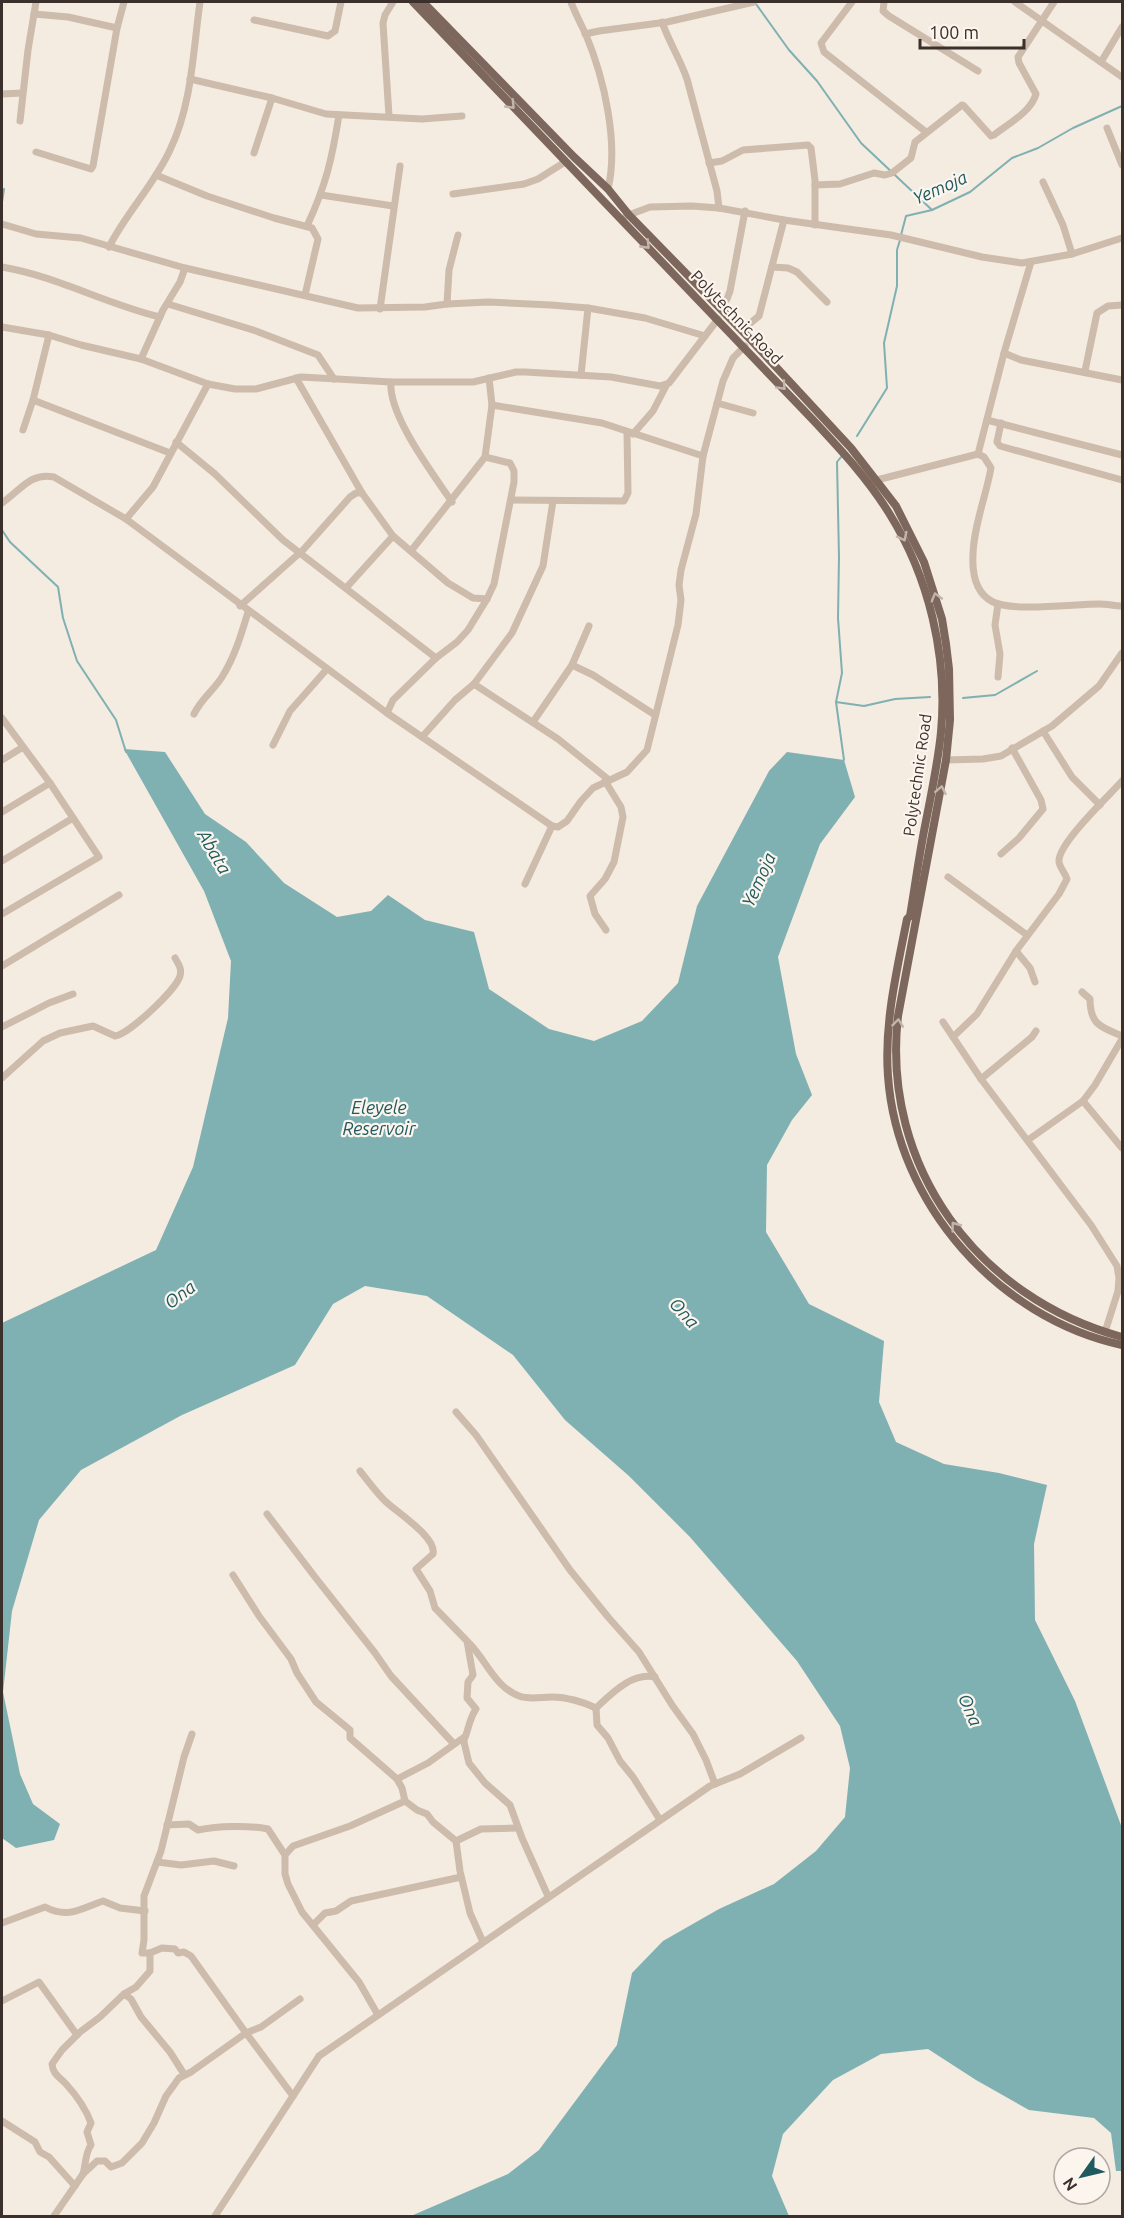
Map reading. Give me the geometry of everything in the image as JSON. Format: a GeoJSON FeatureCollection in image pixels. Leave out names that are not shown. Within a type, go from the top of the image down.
{"type":"FeatureCollection","features":[{"type":"Feature","properties":{"kind":"main road","name":"Polytechnic Road"},"geometry":{"type":"LineString","coordinates":[[413,2],[896,506],[924,562],[942,619],[950,690],[946,760],[896,1040],[898,1086],[910,1139],[925,1179],[941,1206],[973,1248],[990,1265],[1025,1294],[1052,1311],[1122,1337]]}},
{"type":"Feature","properties":{"kind":"main road","name":"Polytechnic Road"},"geometry":{"type":"LineString","coordinates":[[423,2],[608,189],[629,215],[742,330],[851,448],[873,481],[897,526],[916,567],[934,623],[941,669],[942,719],[938,759],[910,916],[907,919],[889,1015],[888,1076],[894,1117],[918,1184],[954,1239],[984,1273],[1048,1318],[1078,1332],[1122,1345]]}},
{"type":"Feature","properties":{"kind":"street"},"geometry":{"type":"LineString","coordinates":[[20,122],[22,93],[36,2]]}},
{"type":"Feature","properties":{"kind":"street"},"geometry":{"type":"LineString","coordinates":[[36,152],[91,169],[93,166],[117,28],[124,2]]}},
{"type":"Feature","properties":{"kind":"street"},"geometry":{"type":"LineString","coordinates":[[109,248],[131,208],[156,174],[177,135],[190,79],[200,2]]}},
{"type":"Feature","properties":{"kind":"street"},"geometry":{"type":"LineString","coordinates":[[254,20],[328,36],[335,31],[341,2]]}},
{"type":"Feature","properties":{"kind":"street"},"geometry":{"type":"LineString","coordinates":[[389,116],[382,23],[393,2]]}},
{"type":"Feature","properties":{"kind":"street"},"geometry":{"type":"LineString","coordinates":[[571,2],[598,71],[608,114],[612,157],[608,189]]}},
{"type":"Feature","properties":{"kind":"street"},"geometry":{"type":"LineString","coordinates":[[585,34],[662,22],[754,2]]}},
{"type":"Feature","properties":{"kind":"street"},"geometry":{"type":"LineString","coordinates":[[852,2],[821,43],[824,52],[926,132]]}},
{"type":"Feature","properties":{"kind":"street"},"geometry":{"type":"LineString","coordinates":[[884,2],[883,10],[889,16],[978,71]]}},
{"type":"Feature","properties":{"kind":"street"},"geometry":{"type":"LineString","coordinates":[[1015,2],[1122,77]]}},
{"type":"Feature","properties":{"kind":"street"},"geometry":{"type":"LineString","coordinates":[[815,185],[840,184],[874,173],[885,175],[894,171],[911,158],[915,142],[962,105],[991,136],[1029,108],[1036,94],[1018,63],[1018,57],[1054,2]]}},
{"type":"Feature","properties":{"kind":"street"},"geometry":{"type":"LineString","coordinates":[[34,14],[68,17],[117,28]]}},
{"type":"Feature","properties":{"kind":"street"},"geometry":{"type":"LineString","coordinates":[[662,22],[668,39],[682,64],[709,163],[718,207]]}},
{"type":"Feature","properties":{"kind":"street"},"geometry":{"type":"LineString","coordinates":[[1101,62],[1122,27]]}},
{"type":"Feature","properties":{"kind":"street"},"geometry":{"type":"LineString","coordinates":[[190,79],[272,98],[313,111],[339,115],[422,119],[462,116]]}},
{"type":"Feature","properties":{"kind":"street"},"geometry":{"type":"LineString","coordinates":[[2,94],[22,93]]}},
{"type":"Feature","properties":{"kind":"street"},"geometry":{"type":"LineString","coordinates":[[254,153],[272,98]]}},
{"type":"Feature","properties":{"kind":"street"},"geometry":{"type":"LineString","coordinates":[[307,226],[329,170],[339,115]]}},
{"type":"Feature","properties":{"kind":"street"},"geometry":{"type":"LineString","coordinates":[[1107,128],[1122,165]]}},
{"type":"Feature","properties":{"kind":"street"},"geometry":{"type":"LineString","coordinates":[[709,163],[722,161],[743,150],[808,146],[811,148],[815,185],[815,225]]}},
{"type":"Feature","properties":{"kind":"street"},"geometry":{"type":"LineString","coordinates":[[453,194],[524,183],[538,179],[565,162]]}},
{"type":"Feature","properties":{"kind":"street"},"geometry":{"type":"LineString","coordinates":[[380,309],[400,166]]}},
{"type":"Feature","properties":{"kind":"street"},"geometry":{"type":"LineString","coordinates":[[156,174],[207,196],[274,219],[315,230],[318,238],[305,296]]}},
{"type":"Feature","properties":{"kind":"street"},"geometry":{"type":"LineString","coordinates":[[1043,182],[1063,225],[1072,254]]}},
{"type":"Feature","properties":{"kind":"street"},"geometry":{"type":"LineString","coordinates":[[321,195],[393,206]]}},
{"type":"Feature","properties":{"kind":"street"},"geometry":{"type":"LineString","coordinates":[[619,217],[650,207],[718,207],[784,220],[909,238],[982,257],[1014,262],[1031,262],[1072,254],[1122,238]]}},
{"type":"Feature","properties":{"kind":"street"},"geometry":{"type":"LineString","coordinates":[[720,308],[730,291],[745,212]]}},
{"type":"Feature","properties":{"kind":"street"},"geometry":{"type":"LineString","coordinates":[[742,330],[759,316],[784,220]]}},
{"type":"Feature","properties":{"kind":"street"},"geometry":{"type":"LineString","coordinates":[[2,224],[36,234],[81,238],[109,248],[185,268],[358,308],[424,307],[488,302],[588,308],[645,318],[705,336]]}},
{"type":"Feature","properties":{"kind":"street"},"geometry":{"type":"LineString","coordinates":[[447,304],[449,270],[458,235]]}},
{"type":"Feature","properties":{"kind":"street"},"geometry":{"type":"LineString","coordinates":[[978,454],[1004,353],[1031,262]]}},
{"type":"Feature","properties":{"kind":"street"},"geometry":{"type":"LineString","coordinates":[[2,267],[77,289],[131,310],[160,317]]}},
{"type":"Feature","properties":{"kind":"street"},"geometry":{"type":"LineString","coordinates":[[772,267],[788,268],[797,272],[827,302]]}},
{"type":"Feature","properties":{"kind":"street"},"geometry":{"type":"LineString","coordinates":[[141,359],[185,268]]}},
{"type":"Feature","properties":{"kind":"street"},"geometry":{"type":"LineString","coordinates":[[168,304],[256,331],[318,355],[334,379]]}},
{"type":"Feature","properties":{"kind":"street"},"geometry":{"type":"LineString","coordinates":[[1085,371],[1097,313],[1108,306],[1122,305]]}},
{"type":"Feature","properties":{"kind":"street"},"geometry":{"type":"LineString","coordinates":[[581,375],[588,308]]}},
{"type":"Feature","properties":{"kind":"street"},"geometry":{"type":"LineString","coordinates":[[511,500],[624,501],[628,493],[630,433],[653,411],[666,386],[718,319]]}},
{"type":"Feature","properties":{"kind":"street"},"geometry":{"type":"LineString","coordinates":[[2,327],[49,335],[141,359],[208,384],[246,390],[296,378],[391,382],[473,382],[516,372],[611,377],[666,386]]}},
{"type":"Feature","properties":{"kind":"street"},"geometry":{"type":"LineString","coordinates":[[22,430],[33,400],[49,335]]}},
{"type":"Feature","properties":{"kind":"street"},"geometry":{"type":"LineString","coordinates":[[2,503],[29,480],[36,477],[54,477],[126,519],[248,612],[422,737],[552,826],[563,826],[590,791],[607,780],[627,772],[647,750],[678,625],[681,570],[696,514],[703,456],[729,366],[745,346]]}},
{"type":"Feature","properties":{"kind":"street"},"geometry":{"type":"LineString","coordinates":[[1004,353],[1021,360],[1122,380]]}},
{"type":"Feature","properties":{"kind":"street"},"geometry":{"type":"LineString","coordinates":[[296,378],[362,494],[393,536],[448,583],[473,598],[487,599]]}},
{"type":"Feature","properties":{"kind":"street"},"geometry":{"type":"LineString","coordinates":[[411,551],[452,502],[485,457],[492,405],[489,378]]}},
{"type":"Feature","properties":{"kind":"street"},"geometry":{"type":"LineString","coordinates":[[391,382],[390,392],[401,419],[423,459],[452,502]]}},
{"type":"Feature","properties":{"kind":"street"},"geometry":{"type":"LineString","coordinates":[[126,519],[153,487],[208,384]]}},
{"type":"Feature","properties":{"kind":"street"},"geometry":{"type":"LineString","coordinates":[[33,400],[170,453]]}},
{"type":"Feature","properties":{"kind":"street"},"geometry":{"type":"LineString","coordinates":[[717,403],[753,413]]}},
{"type":"Feature","properties":{"kind":"street"},"geometry":{"type":"LineString","coordinates":[[492,405],[602,423],[703,456]]}},
{"type":"Feature","properties":{"kind":"street"},"geometry":{"type":"LineString","coordinates":[[987,420],[1122,455]]}},
{"type":"Feature","properties":{"kind":"street"},"geometry":{"type":"LineString","coordinates":[[1000,423],[997,442],[1000,446],[1122,480]]}},
{"type":"Feature","properties":{"kind":"street"},"geometry":{"type":"LineString","coordinates":[[176,442],[214,474],[260,520],[436,658]]}},
{"type":"Feature","properties":{"kind":"street"},"geometry":{"type":"LineString","coordinates":[[873,481],[978,454],[984,457],[991,468],[972,554],[974,576],[978,588],[985,596],[998,604],[1031,607],[1101,604],[1122,606]]}},
{"type":"Feature","properties":{"kind":"street"},"geometry":{"type":"LineString","coordinates":[[387,713],[393,700],[468,630],[494,584],[514,482],[513,467],[510,463],[485,457]]}},
{"type":"Feature","properties":{"kind":"street"},"geometry":{"type":"LineString","coordinates":[[240,606],[300,553],[350,497],[362,494]]}},
{"type":"Feature","properties":{"kind":"street"},"geometry":{"type":"LineString","coordinates":[[422,737],[454,700],[474,684],[507,641],[540,574],[546,554],[553,501]]}},
{"type":"Feature","properties":{"kind":"street"},"geometry":{"type":"LineString","coordinates":[[346,588],[393,536]]}},
{"type":"Feature","properties":{"kind":"street"},"geometry":{"type":"LineString","coordinates":[[998,604],[994,625],[1000,654],[998,677]]}},
{"type":"Feature","properties":{"kind":"street"},"geometry":{"type":"LineString","coordinates":[[194,714],[200,701],[221,679],[226,670],[237,648],[248,612]]}},
{"type":"Feature","properties":{"kind":"street"},"geometry":{"type":"LineString","coordinates":[[533,722],[572,665],[589,626]]}},
{"type":"Feature","properties":{"kind":"street"},"geometry":{"type":"LineString","coordinates":[[946,760],[1001,756],[1062,719],[1099,686],[1122,653]]}},
{"type":"Feature","properties":{"kind":"street"},"geometry":{"type":"LineString","coordinates":[[572,665],[593,675],[655,715]]}},
{"type":"Feature","properties":{"kind":"street"},"geometry":{"type":"LineString","coordinates":[[273,745],[290,711],[327,669]]}},
{"type":"Feature","properties":{"kind":"street"},"geometry":{"type":"LineString","coordinates":[[474,684],[533,722],[607,780],[623,811],[614,862],[605,879],[590,896],[595,914],[606,930]]}},
{"type":"Feature","properties":{"kind":"street"},"geometry":{"type":"LineString","coordinates":[[2,718],[50,783],[99,857],[2,914]]}},
{"type":"Feature","properties":{"kind":"street"},"geometry":{"type":"LineString","coordinates":[[1043,730],[1072,777],[1100,805]]}},
{"type":"Feature","properties":{"kind":"street"},"geometry":{"type":"LineString","coordinates":[[2,760],[23,747]]}},
{"type":"Feature","properties":{"kind":"street"},"geometry":{"type":"LineString","coordinates":[[1001,854],[1019,838],[1043,809],[1041,800],[1012,748]]}},
{"type":"Feature","properties":{"kind":"street"},"geometry":{"type":"LineString","coordinates":[[953,1037],[977,1014],[1016,951],[1059,894],[1067,879],[1059,865],[1061,853],[1072,836],[1122,781]]}},
{"type":"Feature","properties":{"kind":"street"},"geometry":{"type":"LineString","coordinates":[[2,812],[50,783]]}},
{"type":"Feature","properties":{"kind":"street"},"geometry":{"type":"LineString","coordinates":[[2,861],[73,818]]}},
{"type":"Feature","properties":{"kind":"street"},"geometry":{"type":"LineString","coordinates":[[525,884],[552,826]]}},
{"type":"Feature","properties":{"kind":"street"},"geometry":{"type":"LineString","coordinates":[[948,877],[1027,935]]}},
{"type":"Feature","properties":{"kind":"street"},"geometry":{"type":"LineString","coordinates":[[2,966],[119,895]]}},
{"type":"Feature","properties":{"kind":"street"},"geometry":{"type":"LineString","coordinates":[[1016,951],[1030,968],[1035,982]]}},
{"type":"Feature","properties":{"kind":"street"},"geometry":{"type":"LineString","coordinates":[[2,1078],[43,1041],[60,1033],[93,1026],[115,1036],[125,1032],[159,1003],[177,983],[181,973],[175,958]]}},
{"type":"Feature","properties":{"kind":"street"},"geometry":{"type":"LineString","coordinates":[[1028,1140],[1083,1101],[1122,1038],[1094,1022],[1090,1015],[1090,999],[1082,992]]}},
{"type":"Feature","properties":{"kind":"street"},"geometry":{"type":"LineString","coordinates":[[2,1028],[49,1003],[73,994]]}},
{"type":"Feature","properties":{"kind":"street"},"geometry":{"type":"LineString","coordinates":[[943,1022],[981,1080],[1091,1225],[1117,1266],[1118,1291],[1105,1332]]}},
{"type":"Feature","properties":{"kind":"street"},"geometry":{"type":"LineString","coordinates":[[981,1080],[1032,1037],[1036,1031]]}},
{"type":"Feature","properties":{"kind":"street"},"geometry":{"type":"LineString","coordinates":[[1083,1101],[1122,1148]]}},
{"type":"Feature","properties":{"kind":"street"},"geometry":{"type":"LineString","coordinates":[[456,1412],[476,1435],[570,1570],[639,1652],[693,1734],[715,1784]]}},
{"type":"Feature","properties":{"kind":"street"},"geometry":{"type":"LineString","coordinates":[[360,1471],[383,1499],[429,1539],[434,1551],[416,1569],[433,1596],[435,1608],[479,1653],[500,1683],[519,1696],[553,1697],[596,1708]]}},
{"type":"Feature","properties":{"kind":"street"},"geometry":{"type":"LineString","coordinates":[[267,1514],[391,1676],[454,1744]]}},
{"type":"Feature","properties":{"kind":"street"},"geometry":{"type":"LineString","coordinates":[[233,1575],[291,1659],[297,1673],[316,1702],[338,1718],[350,1730],[350,1738],[397,1779],[405,1802],[427,1814],[456,1841],[461,1877],[470,1913],[483,1942]]}},
{"type":"Feature","properties":{"kind":"street"},"geometry":{"type":"LineString","coordinates":[[467,1641],[473,1675],[468,1682],[467,1698],[476,1709],[471,1716],[470,1726],[464,1740],[469,1763],[485,1783],[510,1805],[548,1896]]}},
{"type":"Feature","properties":{"kind":"street"},"geometry":{"type":"LineString","coordinates":[[596,1708],[615,1691],[636,1678],[645,1675],[655,1677]]}},
{"type":"Feature","properties":{"kind":"street"},"geometry":{"type":"LineString","coordinates":[[596,1708],[597,1725],[608,1738],[620,1761],[660,1820]]}},
{"type":"Feature","properties":{"kind":"street"},"geometry":{"type":"LineString","coordinates":[[192,1734],[157,1862],[144,1896],[142,1953],[150,1953],[162,1948],[175,1949],[178,1953],[188,1953],[293,2096]]}},
{"type":"Feature","properties":{"kind":"street"},"geometry":{"type":"LineString","coordinates":[[397,1779],[428,1763],[463,1738],[464,1740]]}},
{"type":"Feature","properties":{"kind":"street"},"geometry":{"type":"LineString","coordinates":[[215,2217],[319,2056],[660,1820],[715,1784],[740,1774],[801,1738]]}},
{"type":"Feature","properties":{"kind":"street"},"geometry":{"type":"LineString","coordinates":[[285,1855],[293,1846],[350,1826],[405,1802]]}},
{"type":"Feature","properties":{"kind":"street"},"geometry":{"type":"LineString","coordinates":[[167,1825],[189,1824],[198,1830],[211,1827],[268,1829],[285,1855],[285,1874],[302,1912],[360,1982],[378,2014]]}},
{"type":"Feature","properties":{"kind":"street"},"geometry":{"type":"LineString","coordinates":[[456,1841],[481,1829],[518,1828]]}},
{"type":"Feature","properties":{"kind":"street"},"geometry":{"type":"LineString","coordinates":[[157,1862],[181,1865],[214,1861],[234,1866]]}},
{"type":"Feature","properties":{"kind":"street"},"geometry":{"type":"LineString","coordinates":[[313,1925],[325,1913],[336,1911],[351,1901],[461,1877]]}},
{"type":"Feature","properties":{"kind":"street"},"geometry":{"type":"LineString","coordinates":[[2,1923],[45,1907],[57,1914],[71,1913],[103,1901],[120,1908],[144,1911]]}},
{"type":"Feature","properties":{"kind":"street"},"geometry":{"type":"LineString","coordinates":[[83,2174],[87,2163],[87,2152],[91,2145],[87,2133],[91,2123],[85,2109],[66,2084],[54,2073],[52,2067],[62,2050],[77,2035],[124,1994],[136,1987],[150,1971],[150,1953]]}},
{"type":"Feature","properties":{"kind":"street"},"geometry":{"type":"LineString","coordinates":[[2,2001],[39,1982],[77,2035]]}},
{"type":"Feature","properties":{"kind":"street"},"geometry":{"type":"LineString","coordinates":[[124,1994],[131,1999],[141,2017],[170,2052],[184,2074]]}},
{"type":"Feature","properties":{"kind":"street"},"geometry":{"type":"LineString","coordinates":[[54,2217],[83,2174],[97,2161],[105,2161],[111,2167],[118,2166],[136,2150],[147,2137],[166,2096],[179,2078],[246,2033],[261,2027],[300,1999]]}},
{"type":"Feature","properties":{"kind":"street"},"geometry":{"type":"LineString","coordinates":[[2,2121],[35,2142],[40,2152],[49,2157],[75,2186]]}},
{"type":"Feature","properties":{"kind":"water","name":"Eleyele Reservoir"},"geometry":{"type":"Polygon","coordinates":[[[124,749],[165,752],[205,814],[246,842],[284,883],[337,917],[371,911],[388,895],[425,920],[474,932],[489,989],[549,1029],[594,1041],[642,1021],[678,983],[697,906],[769,771],[787,752],[844,760],[855,797],[820,844],[778,957],[796,1054],[812,1095],[792,1120],[767,1165],[766,1232],[809,1304],[884,1341],[879,1402],[896,1442],[944,1464],[999,1473],[1047,1485],[1034,1544],[1035,1620],[1075,1701],[1122,1828],[1122,2171],[1116,2171],[1111,2133],[1094,2118],[1029,2110],[928,2049],[881,2054],[833,2080],[783,2134],[772,2176],[789,2216],[411,2216],[508,2174],[539,2150],[617,2045],[632,1973],[663,1941],[719,1909],[774,1884],[816,1851],[845,1817],[850,1768],[840,1726],[797,1661],[690,1537],[629,1476],[565,1420],[513,1355],[427,1296],[365,1286],[333,1304],[295,1365],[182,1415],[81,1470],[39,1520],[12,1611],[3,1692],[20,1774],[33,1804],[60,1824],[54,1840],[16,1848],[2,1838],[2,1323],[156,1250],[193,1167],[228,1018],[231,961],[204,891],[124,749]]]}},
{"type":"Feature","properties":{"kind":"waterway"},"geometry":{"type":"LineString","coordinates":[[756,4],[789,50],[817,81],[861,143],[932,210]]}},
{"type":"Feature","properties":{"kind":"waterway","name":"Yemoja"},"geometry":{"type":"LineString","coordinates":[[901,235],[906,216],[932,210],[970,192],[1012,158],[1038,148],[1073,128],[1122,106]]}},
{"type":"Feature","properties":{"kind":"waterway"},"geometry":{"type":"LineString","coordinates":[[2,202],[4,189]]}},
{"type":"Feature","properties":{"kind":"waterway","name":"Yemoja"},"geometry":{"type":"LineString","coordinates":[[857,436],[887,388],[884,343],[897,286],[897,250],[900,240]]}},
{"type":"Feature","properties":{"kind":"waterway","name":"Yemoja"},"geometry":{"type":"LineString","coordinates":[[841,457],[837,462],[838,618],[842,673],[836,702],[844,760]]}},
{"type":"Feature","properties":{"kind":"waterway","name":"Abata"},"geometry":{"type":"LineString","coordinates":[[2,530],[10,542],[58,587],[63,618],[77,661],[116,720],[126,752]]}},
{"type":"Feature","properties":{"kind":"waterway"},"geometry":{"type":"LineString","coordinates":[[963,698],[995,695],[1037,671]]}},
{"type":"Feature","properties":{"kind":"waterway"},"geometry":{"type":"LineString","coordinates":[[836,702],[864,706],[895,699],[930,697]]}},
{"type":"Feature","properties":{"kind":"water label","name":"Ona"},"geometry":{"type":"Point","coordinates":[180,1295]}},
{"type":"Feature","properties":{"kind":"water label","name":"Ona"},"geometry":{"type":"Point","coordinates":[684,1313]}},
{"type":"Feature","properties":{"kind":"water label","name":"Ona"},"geometry":{"type":"Point","coordinates":[970,1710]}}]}
